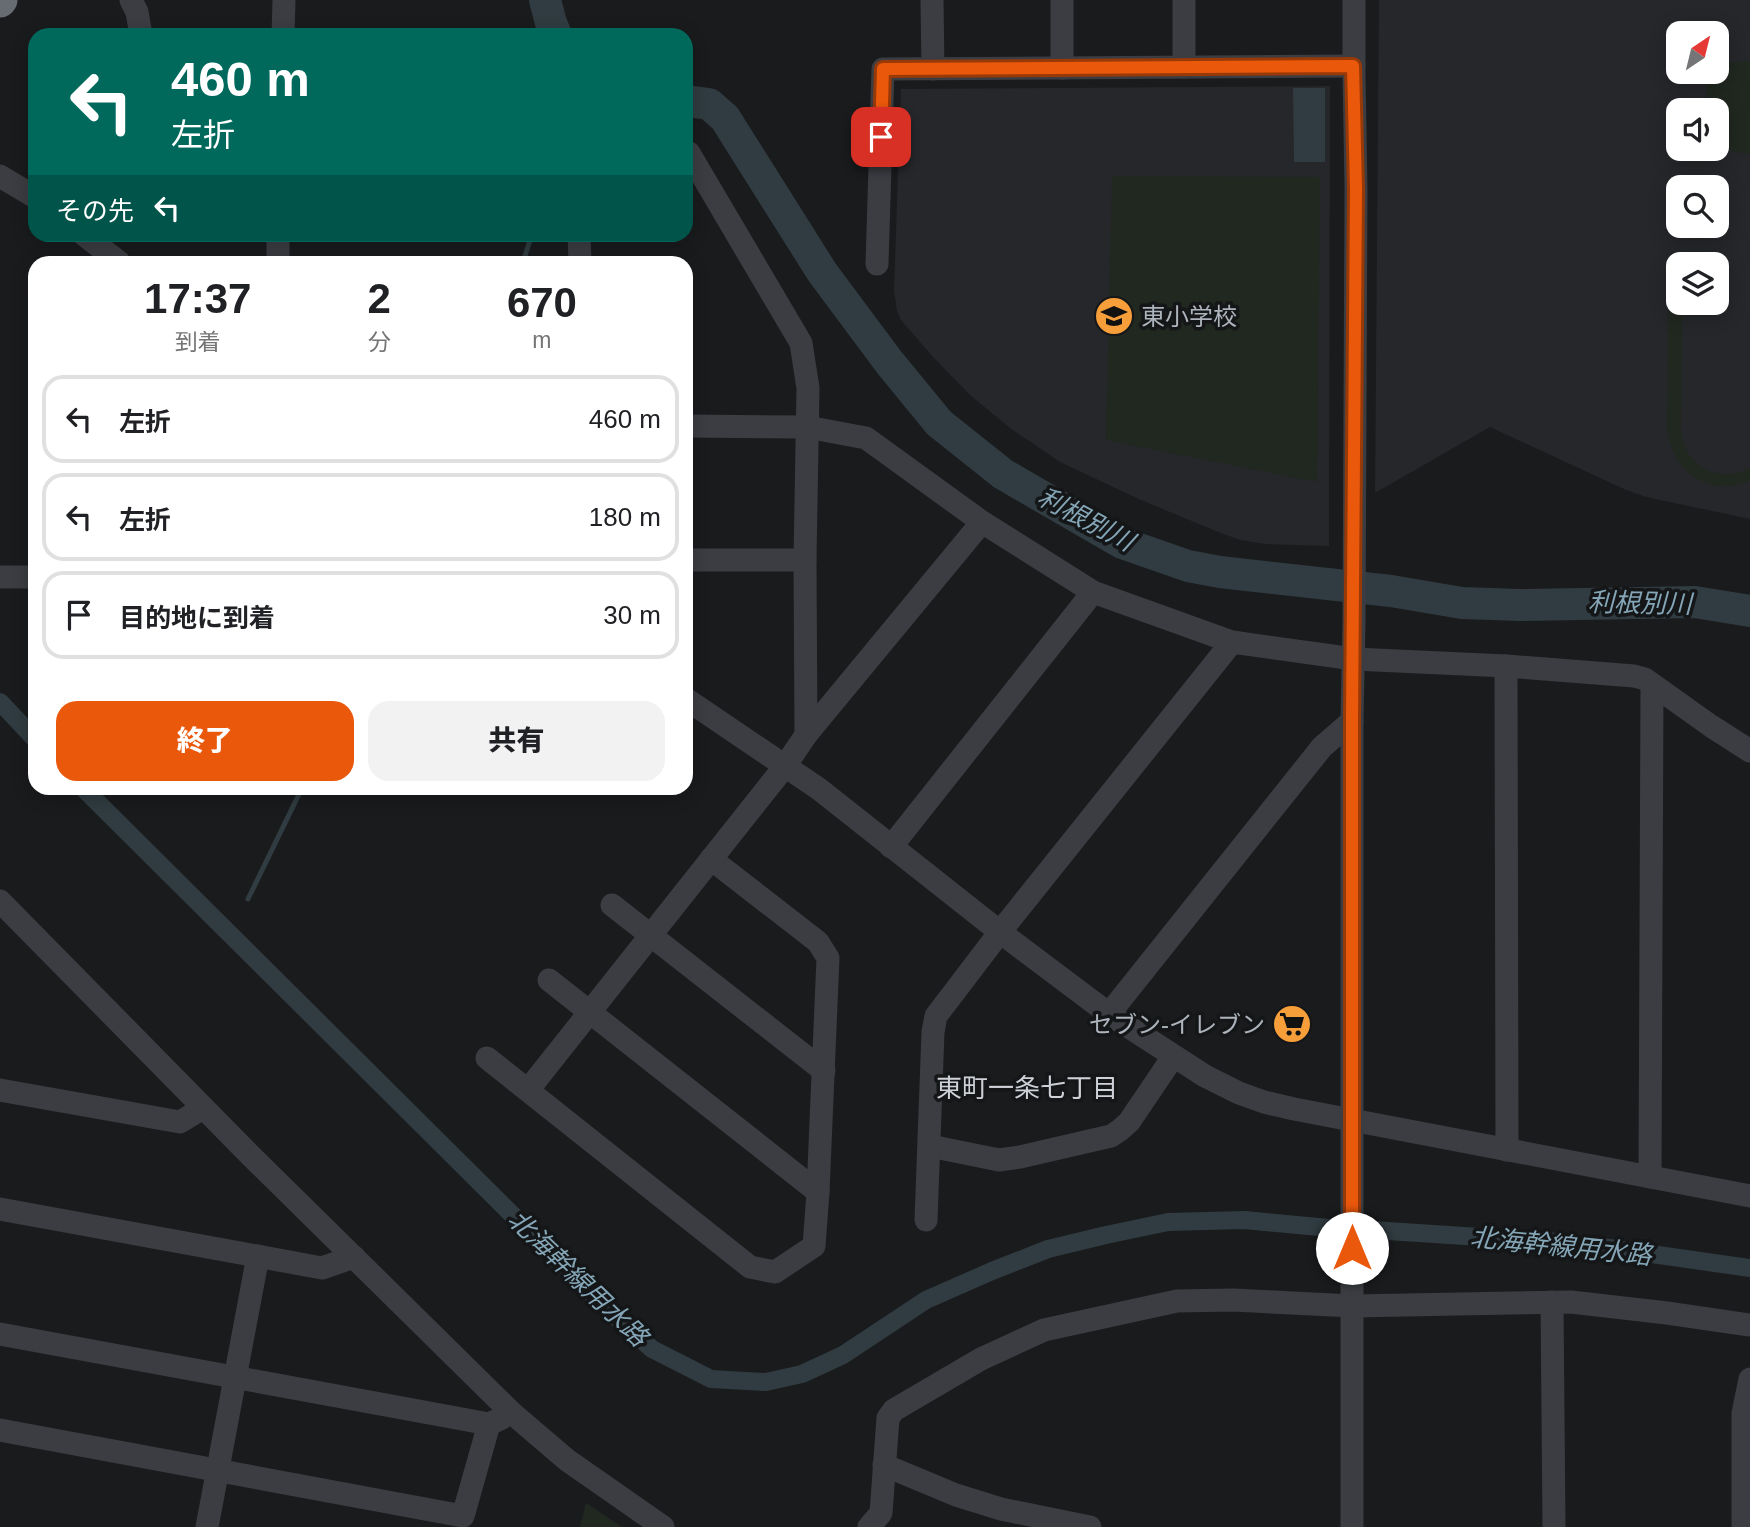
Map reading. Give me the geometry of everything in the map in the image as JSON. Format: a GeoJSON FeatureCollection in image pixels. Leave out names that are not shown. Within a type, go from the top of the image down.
{"type":"FeatureCollection","features":[{"type":"Feature","properties":{"kind":"street"},"geometry":{"type":"LineString","coordinates":[[131,0],[137,12],[140,28]]}},
{"type":"Feature","properties":{"kind":"street"},"geometry":{"type":"LineString","coordinates":[[283,28],[284,0]]}},
{"type":"Feature","properties":{"kind":"street"},"geometry":{"type":"LineString","coordinates":[[932,0],[933,69]]}},
{"type":"Feature","properties":{"kind":"street"},"geometry":{"type":"LineString","coordinates":[[1062,0],[1062,68]]}},
{"type":"Feature","properties":{"kind":"street"},"geometry":{"type":"LineString","coordinates":[[1184,0],[1184,67]]}},
{"type":"Feature","properties":{"kind":"street"},"geometry":{"type":"LineString","coordinates":[[1352,1527],[1352,721],[1356,189],[1354,0]]}},
{"type":"Feature","properties":{"kind":"street"},"geometry":{"type":"LineString","coordinates":[[877,264],[883,69],[1353,66]]}},
{"type":"Feature","properties":{"kind":"street"},"geometry":{"type":"LineString","coordinates":[[693,160],[801,343],[808,388],[806,735]]}},
{"type":"Feature","properties":{"kind":"street"},"geometry":{"type":"LineString","coordinates":[[0,176],[28,193]]}},
{"type":"Feature","properties":{"kind":"street"},"geometry":{"type":"LineString","coordinates":[[93,242],[111,256]]}},
{"type":"Feature","properties":{"kind":"street"},"geometry":{"type":"LineString","coordinates":[[693,426],[807,427],[866,438],[982,522],[1093,592],[1232,642],[1354,659],[1506,666],[1634,676],[1644,679],[1750,751]]}},
{"type":"Feature","properties":{"kind":"street"},"geometry":{"type":"LineString","coordinates":[[528,1090],[785,766],[806,735],[982,522]]}},
{"type":"Feature","properties":{"kind":"street"},"geometry":{"type":"LineString","coordinates":[[693,560],[805,560]]}},
{"type":"Feature","properties":{"kind":"street"},"geometry":{"type":"LineString","coordinates":[[0,577],[28,577]]}},
{"type":"Feature","properties":{"kind":"street"},"geometry":{"type":"LineString","coordinates":[[891,847],[1093,592]]}},
{"type":"Feature","properties":{"kind":"street"},"geometry":{"type":"LineString","coordinates":[[926,1220],[933,1025],[943,1006],[999,932],[1232,642]]}},
{"type":"Feature","properties":{"kind":"street"},"geometry":{"type":"LineString","coordinates":[[1506,666],[1507,1150]]}},
{"type":"Feature","properties":{"kind":"street"},"geometry":{"type":"LineString","coordinates":[[1650,1177],[1653,685]]}},
{"type":"Feature","properties":{"kind":"street"},"geometry":{"type":"LineString","coordinates":[[693,704],[819,789],[999,932],[1109,1014],[1205,1076],[1239,1093],[1294,1109],[1750,1196]]}},
{"type":"Feature","properties":{"kind":"street"},"geometry":{"type":"LineString","coordinates":[[1109,1014],[1322,747],[1352,721]]}},
{"type":"Feature","properties":{"kind":"street"},"geometry":{"type":"LineString","coordinates":[[487,1058],[750,1267],[775,1272],[814,1246],[828,958],[818,942],[711,859]]}},
{"type":"Feature","properties":{"kind":"street"},"geometry":{"type":"LineString","coordinates":[[0,901],[203,1108],[512,1413],[567,1460],[663,1527]]}},
{"type":"Feature","properties":{"kind":"street"},"geometry":{"type":"LineString","coordinates":[[612,905],[824,1071]]}},
{"type":"Feature","properties":{"kind":"street"},"geometry":{"type":"LineString","coordinates":[[549,980],[818,1192]]}},
{"type":"Feature","properties":{"kind":"street"},"geometry":{"type":"LineString","coordinates":[[930,1146],[999,1160],[1111,1136],[1129,1122],[1174,1057]]}},
{"type":"Feature","properties":{"kind":"street"},"geometry":{"type":"LineString","coordinates":[[0,1090],[180,1122],[203,1108]]}},
{"type":"Feature","properties":{"kind":"street"},"geometry":{"type":"LineString","coordinates":[[0,1209],[321,1268],[354,1257]]}},
{"type":"Feature","properties":{"kind":"street"},"geometry":{"type":"LineString","coordinates":[[207,1527],[258,1256]]}},
{"type":"Feature","properties":{"kind":"street"},"geometry":{"type":"LineString","coordinates":[[869,1527],[881,1513],[888,1419],[894,1410],[981,1359],[1044,1330],[1177,1301],[1233,1300],[1352,1306],[1571,1302],[1667,1312],[1750,1325]]}},
{"type":"Feature","properties":{"kind":"street"},"geometry":{"type":"LineString","coordinates":[[1552,1302],[1553,1527]]}},
{"type":"Feature","properties":{"kind":"street"},"geometry":{"type":"LineString","coordinates":[[0,1334],[489,1423],[512,1413]]}},
{"type":"Feature","properties":{"kind":"street"},"geometry":{"type":"LineString","coordinates":[[1743,1527],[1743,1413],[1750,1379]]}},
{"type":"Feature","properties":{"kind":"street"},"geometry":{"type":"LineString","coordinates":[[0,1430],[461,1521],[489,1423]]}},
{"type":"Feature","properties":{"kind":"street"},"geometry":{"type":"LineString","coordinates":[[884,1465],[990,1506],[1090,1527]]}},
{"type":"Feature","properties":{"kind":"shaded area"},"geometry":{"type":"Polygon","coordinates":[[[1379,0],[1750,0],[1750,519],[1646,497],[1626,490],[1490,427],[1375,493],[1379,0]]]}},
{"type":"Feature","properties":{"kind":"shaded area"},"geometry":{"type":"Polygon","coordinates":[[[1750,61],[1750,155],[1729,149],[1729,98],[1706,98],[1707,84],[1729,84],[1729,62],[1750,61]]]}},
{"type":"Feature","properties":{"kind":"shaded area","name":"東小学校"},"geometry":{"type":"Polygon","coordinates":[[[1330,86],[1329,546],[1266,544],[1240,540],[1141,500],[1060,462],[1010,428],[970,395],[901,320],[894,291],[901,89],[1330,86]]]}},
{"type":"Feature","properties":{"kind":"shaded area"},"geometry":{"type":"Polygon","coordinates":[[[1293,88],[1325,88],[1325,162],[1294,162],[1293,88]]]}},
{"type":"Feature","properties":{"kind":"shaded area"},"geometry":{"type":"Polygon","coordinates":[[[1112,176],[1320,177],[1317,482],[1106,440],[1112,176]]]}},
{"type":"Feature","properties":{"kind":"shaded area"},"geometry":{"type":"Polygon","coordinates":[[[1668,315],[1682,315],[1681,432],[1684,444],[1689,455],[1705,469],[1726,474],[1750,468],[1750,481],[1735,486],[1720,486],[1695,478],[1676,457],[1667,429],[1668,315]]]}},
{"type":"Feature","properties":{"kind":"shaded area"},"geometry":{"type":"Polygon","coordinates":[[[586,1503],[622,1527],[580,1527],[586,1503]]]}},
{"type":"Feature","properties":{"kind":"waterway","name":"利根別川"},"geometry":{"type":"LineString","coordinates":[[545,0],[553,28]]}},
{"type":"Feature","properties":{"kind":"waterway","name":"利根別川"},"geometry":{"type":"LineString","coordinates":[[693,102],[709,104],[725,118],[822,272],[889,362],[939,423],[1003,474],[1122,543],[1188,566],[1220,572],[1391,591],[1462,603],[1520,605],[1695,602],[1750,611]]}},
{"type":"Feature","properties":{"kind":"waterway"},"geometry":{"type":"LineString","coordinates":[[525,256],[529,242]]}},
{"type":"Feature","properties":{"kind":"waterway","name":"北海幹線用水路"},"geometry":{"type":"LineString","coordinates":[[0,702],[28,732]]}},
{"type":"Feature","properties":{"kind":"waterway","name":"北海幹線用水路"},"geometry":{"type":"LineString","coordinates":[[90,795],[605,1307],[652,1349],[711,1379],[766,1382],[802,1374],[843,1355],[926,1300],[1048,1249],[1168,1222],[1244,1220],[1330,1228]]}},
{"type":"Feature","properties":{"kind":"waterway"},"geometry":{"type":"LineString","coordinates":[[248,899],[299,795]]}},
{"type":"Feature","properties":{"kind":"waterway","name":"北海幹線用水路"},"geometry":{"type":"LineString","coordinates":[[1372,1230],[1574,1243],[1750,1268]]}},
{"type":"Feature","properties":{"kind":"place","name":"東小学校"},"geometry":{"type":"Point","coordinates":[1114,316]}},
{"type":"Feature","properties":{"kind":"place","name":"セブン-イレブン"},"geometry":{"type":"Point","coordinates":[1292,1024]}},
{"type":"Feature","properties":{"kind":"district","name":"東町一条七丁目"},"geometry":{"type":"Point","coordinates":[1027,1088]}},
{"type":"Feature","properties":{"kind":"route"},"geometry":{"type":"LineString","coordinates":[[881,137],[883,69],[1353,66],[1356,189],[1352,1248]]}}]}
